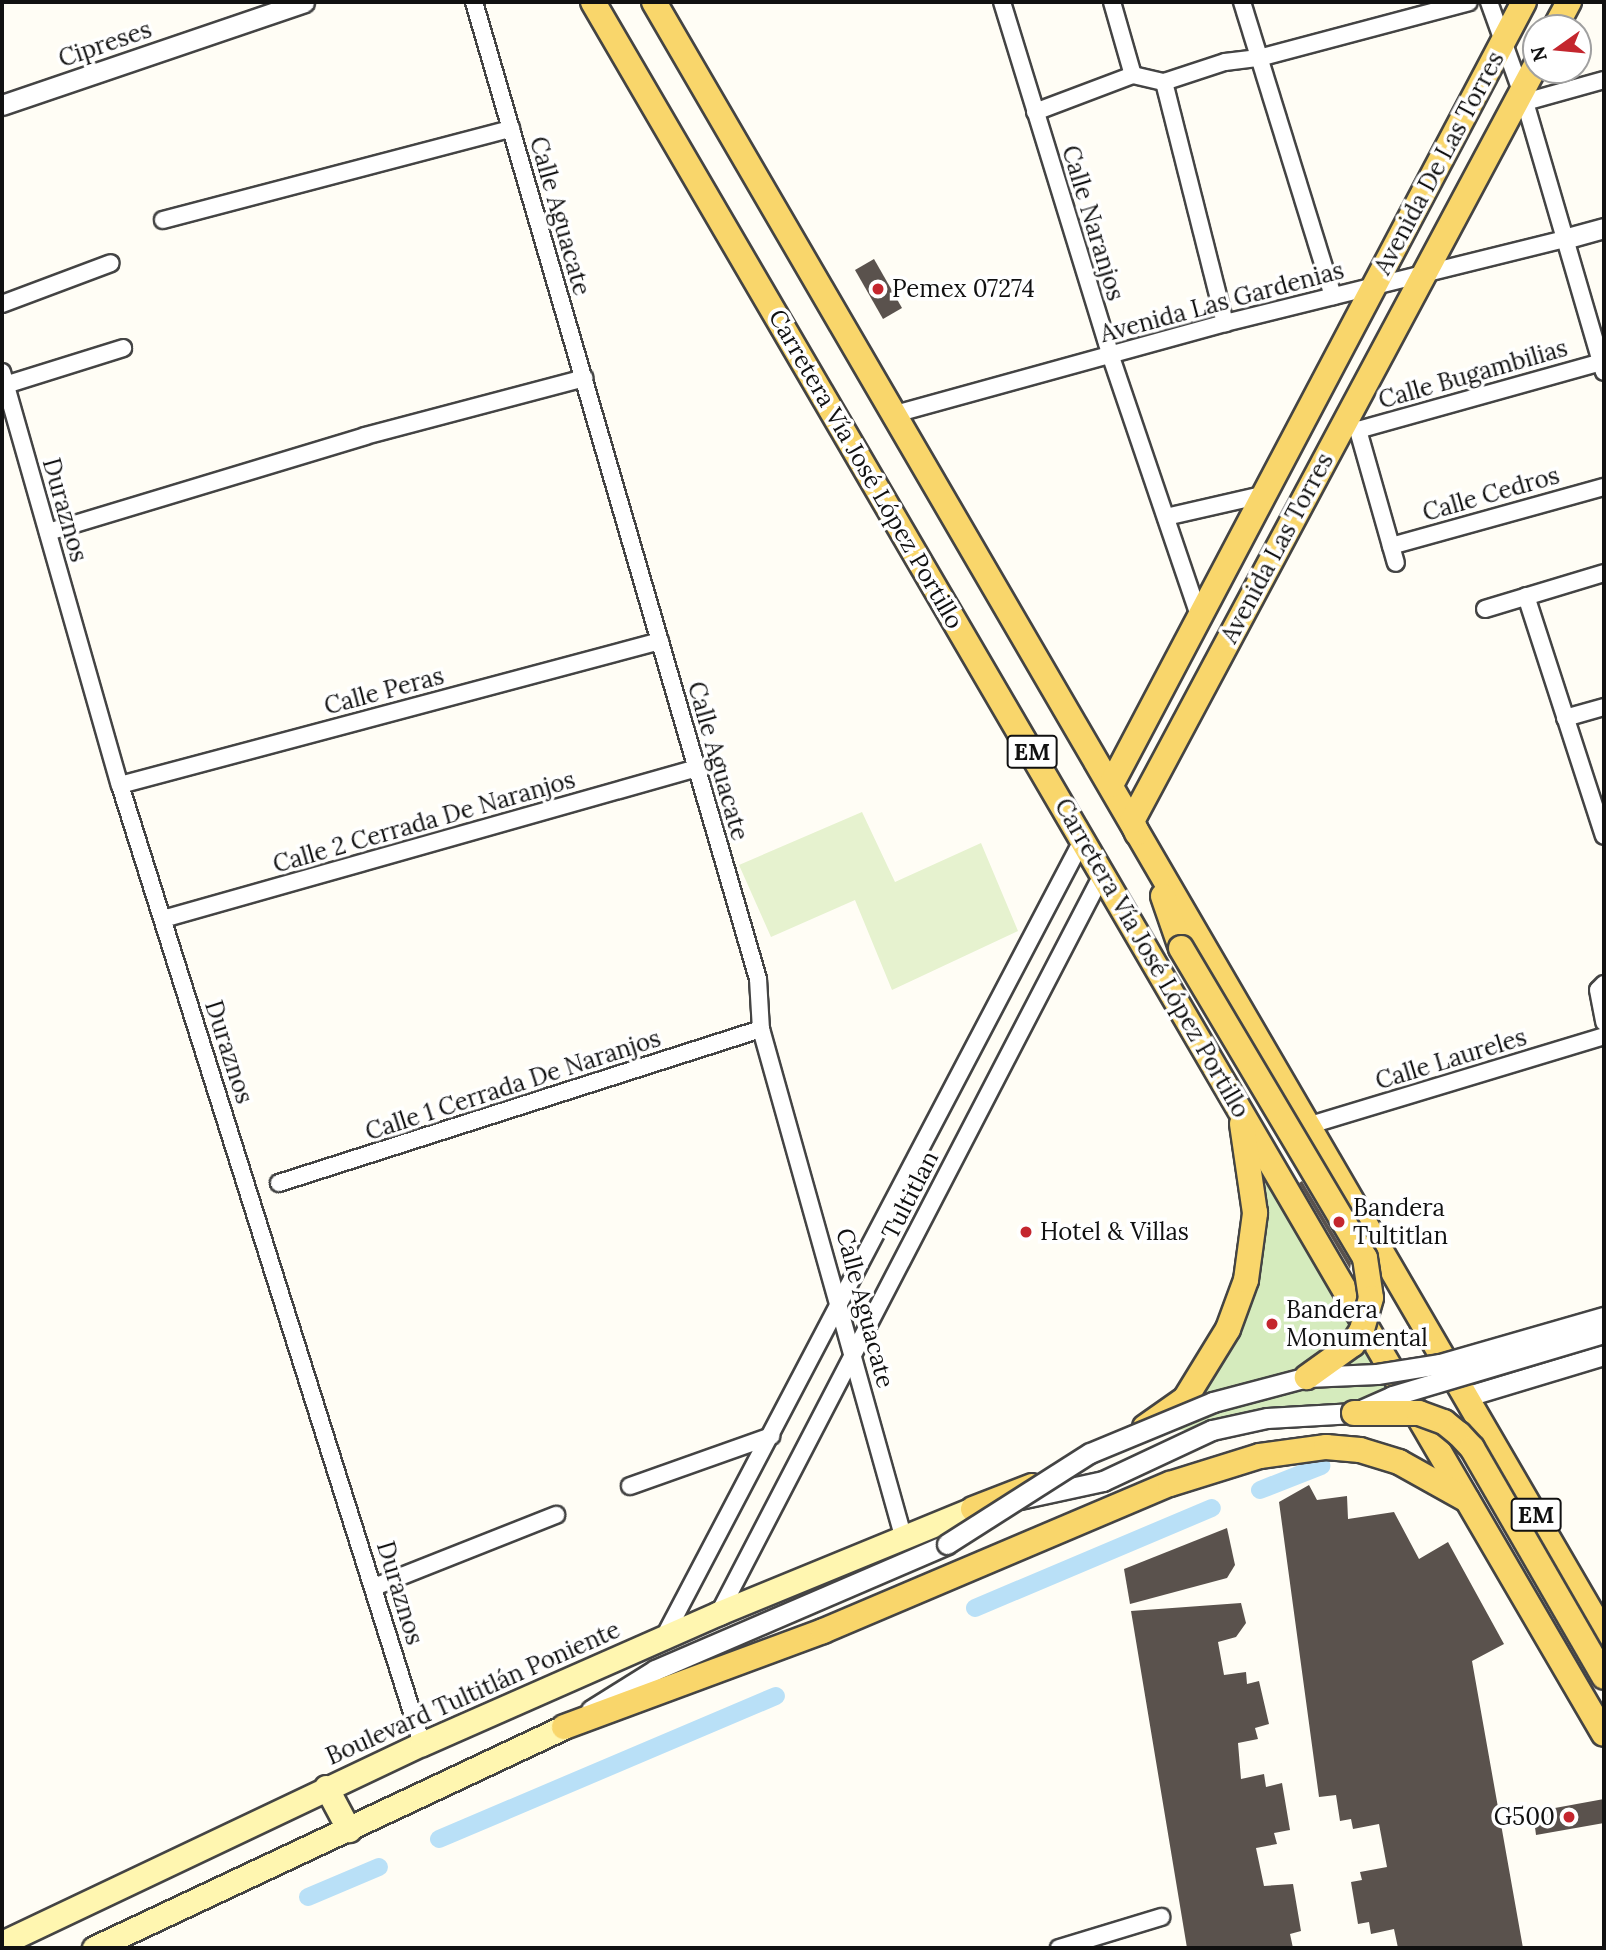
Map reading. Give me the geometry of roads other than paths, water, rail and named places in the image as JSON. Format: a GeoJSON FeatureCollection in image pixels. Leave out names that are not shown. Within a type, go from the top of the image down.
{"type":"FeatureCollection","features":[{"type":"Feature","properties":{"kind":"main road","name":"Carretera Vía José López Portillo"},"geometry":{"type":"LineString","coordinates":[[593,2],[1604,1734]]}},
{"type":"Feature","properties":{"kind":"main road","name":"EM"},"geometry":{"type":"LineString","coordinates":[[654,2],[1468,1396],[1604,1634]]}},
{"type":"Feature","properties":{"kind":"main road","name":"Avenida De Las Torres"},"geometry":{"type":"LineString","coordinates":[[1373,287],[1524,2]]}},
{"type":"Feature","properties":{"kind":"main road","name":"Avenida De Las Torres"},"geometry":{"type":"LineString","coordinates":[[1422,274],[1524,97],[1529,84]]}},
{"type":"Feature","properties":{"kind":"main road","name":"Avenida Las Torres"},"geometry":{"type":"LineString","coordinates":[[1132,821],[1351,425],[1422,274]]}},
{"type":"Feature","properties":{"kind":"main road","name":"Avenida Las Torres"},"geometry":{"type":"LineString","coordinates":[[1111,785],[1373,287]]}},
{"type":"Feature","properties":{"kind":"main road"},"geometry":{"type":"LineString","coordinates":[[1132,821],[1181,948],[1365,1258],[1371,1298],[1366,1324],[1353,1344],[1307,1377]]}},
{"type":"Feature","properties":{"kind":"main road"},"geometry":{"type":"LineString","coordinates":[[973,1509],[1098,1457],[1185,1399],[1228,1329],[1253,1247],[1253,1178],[1237,1102]]}},
{"type":"Feature","properties":{"kind":"main road"},"geometry":{"type":"LineString","coordinates":[[1354,1413],[1419,1413],[1444,1422],[1459,1434],[1472,1448],[1604,1677]]}},
{"type":"Feature","properties":{"kind":"main road"},"geometry":{"type":"LineString","coordinates":[[94,1948],[564,1727],[823,1631],[1170,1484],[1259,1456],[1326,1447],[1360,1450],[1399,1462],[1471,1502]]}},
{"type":"Feature","properties":{"kind":"main road","name":"Boulevard Tultitlán Poniente"},"geometry":{"type":"LineString","coordinates":[[2,1943],[326,1787],[422,1744],[719,1613],[973,1509]]}},
{"type":"Feature","properties":{"kind":"main road"},"geometry":{"type":"LineString","coordinates":[[326,1787],[349,1830]]}},
{"type":"Feature","properties":{"kind":"street","name":"Cipreses"},"geometry":{"type":"LineString","coordinates":[[2,105],[304,2]]}},
{"type":"Feature","properties":{"kind":"street","name":"Calle Aguacate"},"geometry":{"type":"LineString","coordinates":[[474,2],[758,979],[761,1029],[841,1302],[903,1536]]}},
{"type":"Feature","properties":{"kind":"street","name":"Calle Naranjos"},"geometry":{"type":"LineString","coordinates":[[1002,2],[1111,358],[1199,616]]}},
{"type":"Feature","properties":{"kind":"street"},"geometry":{"type":"LineString","coordinates":[[1112,2],[1133,75]]}},
{"type":"Feature","properties":{"kind":"street"},"geometry":{"type":"LineString","coordinates":[[1242,2],[1333,296]]}},
{"type":"Feature","properties":{"kind":"street"},"geometry":{"type":"LineString","coordinates":[[1035,112],[1133,75],[1164,82],[1225,62],[1259,58],[1469,2]]}},
{"type":"Feature","properties":{"kind":"street"},"geometry":{"type":"LineString","coordinates":[[1489,2],[1524,97],[1603,367]]}},
{"type":"Feature","properties":{"kind":"street"},"geometry":{"type":"LineString","coordinates":[[1524,97],[1604,80]]}},
{"type":"Feature","properties":{"kind":"street"},"geometry":{"type":"LineString","coordinates":[[1164,82],[1225,323]]}},
{"type":"Feature","properties":{"kind":"street"},"geometry":{"type":"LineString","coordinates":[[163,220],[511,129]]}},
{"type":"Feature","properties":{"kind":"street","name":"Avenida Las Gardenias"},"geometry":{"type":"LineString","coordinates":[[895,414],[1111,358],[1225,323],[1604,228]]}},
{"type":"Feature","properties":{"kind":"street"},"geometry":{"type":"LineString","coordinates":[[2,304],[111,263]]}},
{"type":"Feature","properties":{"kind":"street"},"geometry":{"type":"LineString","coordinates":[[3,381],[123,348]]}},
{"type":"Feature","properties":{"kind":"street","name":"Calle Bugambilias"},"geometry":{"type":"LineString","coordinates":[[1351,425],[1603,367]]}},
{"type":"Feature","properties":{"kind":"street"},"geometry":{"type":"LineString","coordinates":[[48,532],[365,436],[584,378]]}},
{"type":"Feature","properties":{"kind":"street","name":"Duraznos"},"geometry":{"type":"LineString","coordinates":[[3,381],[120,785],[422,1744]]}},
{"type":"Feature","properties":{"kind":"street"},"geometry":{"type":"LineString","coordinates":[[1351,425],[1396,563]]}},
{"type":"Feature","properties":{"kind":"street","name":"Calle Cedros"},"geometry":{"type":"LineString","coordinates":[[1391,546],[1604,487]]}},
{"type":"Feature","properties":{"kind":"street"},"geometry":{"type":"LineString","coordinates":[[1166,517],[1262,495]]}},
{"type":"Feature","properties":{"kind":"street"},"geometry":{"type":"LineString","coordinates":[[1485,608],[1604,573]]}},
{"type":"Feature","properties":{"kind":"street"},"geometry":{"type":"LineString","coordinates":[[1527,596],[1604,836]]}},
{"type":"Feature","properties":{"kind":"street","name":"Calle Peras"},"geometry":{"type":"LineString","coordinates":[[120,785],[660,641]]}},
{"type":"Feature","properties":{"kind":"street"},"geometry":{"type":"LineString","coordinates":[[1565,718],[1604,707]]}},
{"type":"Feature","properties":{"kind":"street","name":"Calle 2 Cerrada De Naranjos"},"geometry":{"type":"LineString","coordinates":[[163,919],[697,768]]}},
{"type":"Feature","properties":{"kind":"street","name":"Tultitlan"},"geometry":{"type":"LineString","coordinates":[[664,1637],[1083,839]]}},
{"type":"Feature","properties":{"kind":"street","name":"Tultitlan"},"geometry":{"type":"LineString","coordinates":[[719,1613],[1103,873]]}},
{"type":"Feature","properties":{"kind":"street"},"geometry":{"type":"LineString","coordinates":[[1604,985],[1598,990],[1604,1022]]}},
{"type":"Feature","properties":{"kind":"street","name":"Calle 1 Cerrada De Naranjos"},"geometry":{"type":"LineString","coordinates":[[279,1183],[761,1029]]}},
{"type":"Feature","properties":{"kind":"street","name":"Calle Laureles"},"geometry":{"type":"LineString","coordinates":[[1310,1125],[1604,1035]]}},
{"type":"Feature","properties":{"kind":"street"},"geometry":{"type":"LineString","coordinates":[[564,1727],[655,1670],[947,1544],[1121,1438],[1213,1402],[1307,1377],[1377,1374],[1440,1364],[1604,1317]]}},
{"type":"Feature","properties":{"kind":"street"},"geometry":{"type":"LineString","coordinates":[[973,1509],[1102,1481],[1212,1430],[1267,1418],[1354,1413],[1392,1396],[1604,1333]]}},
{"type":"Feature","properties":{"kind":"street"},"geometry":{"type":"LineString","coordinates":[[1468,1396],[1604,1355]]}},
{"type":"Feature","properties":{"kind":"street"},"geometry":{"type":"LineString","coordinates":[[630,1486],[771,1436]]}},
{"type":"Feature","properties":{"kind":"street"},"geometry":{"type":"LineString","coordinates":[[374,1587],[556,1515]]}},
{"type":"Feature","properties":{"kind":"street"},"geometry":{"type":"LineString","coordinates":[[1059,1948],[1161,1917]]}},
{"type":"Feature","properties":{"kind":"waterway"},"geometry":{"type":"LineString","coordinates":[[1260,1490],[1321,1466]]}},
{"type":"Feature","properties":{"kind":"waterway"},"geometry":{"type":"LineString","coordinates":[[975,1608],[1212,1508]]}},
{"type":"Feature","properties":{"kind":"waterway"},"geometry":{"type":"LineString","coordinates":[[439,1839],[776,1696]]}},
{"type":"Feature","properties":{"kind":"waterway"},"geometry":{"type":"LineString","coordinates":[[308,1897],[379,1867]]}},
{"type":"Feature","properties":{"kind":"place","name":"Pemex 07274"},"geometry":{"type":"Point","coordinates":[878,289]}},
{"type":"Feature","properties":{"kind":"place","name":"Bandera Tultitlan"},"geometry":{"type":"Point","coordinates":[1339,1222]}},
{"type":"Feature","properties":{"kind":"place","name":"Hotel & Villas"},"geometry":{"type":"Point","coordinates":[1026,1232]}},
{"type":"Feature","properties":{"kind":"place","name":"Bandera Monumental"},"geometry":{"type":"Point","coordinates":[1272,1324]}},
{"type":"Feature","properties":{"kind":"place","name":"G500"},"geometry":{"type":"Point","coordinates":[1569,1817]}}]}
